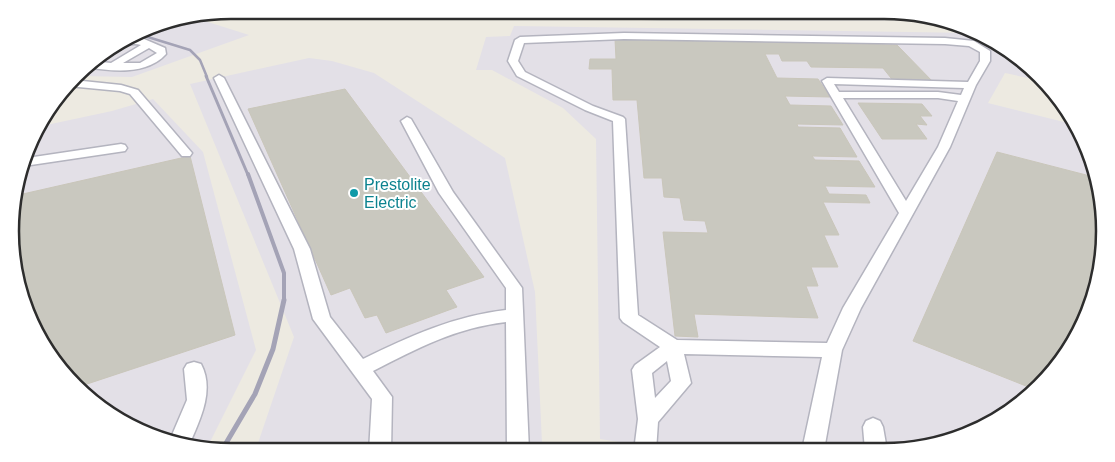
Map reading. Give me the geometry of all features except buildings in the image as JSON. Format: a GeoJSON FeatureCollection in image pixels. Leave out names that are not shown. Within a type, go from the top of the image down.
{"type":"FeatureCollection","features":[{"type":"Feature","properties":{"kind":"lane"},"geometry":{"type":"LineString","coordinates":[[814,443],[833,350],[852,308],[944,146],[965,99],[985,61],[985,51],[971,43],[935,41],[624,36],[520,40],[513,60],[521,74],[589,108],[619,119],[629,318],[673,347],[833,350]]}},
{"type":"Feature","properties":{"kind":"lane"},"geometry":{"type":"LineString","coordinates":[[99,65],[138,66],[161,54],[162,50],[136,42]]}},
{"type":"Feature","properties":{"kind":"lane"},"geometry":{"type":"LineString","coordinates":[[112,66],[148,44]]}},
{"type":"Feature","properties":{"kind":"lane"},"geometry":{"type":"LineString","coordinates":[[219,78],[302,249],[322,319],[382,397],[380,443]]}},
{"type":"Feature","properties":{"kind":"lane"},"geometry":{"type":"LineString","coordinates":[[906,213],[827,81],[972,85]]}},
{"type":"Feature","properties":{"kind":"lane"},"geometry":{"type":"LineString","coordinates":[[78,84],[121,88],[134,92],[186,153]]}},
{"type":"Feature","properties":{"kind":"lane"},"geometry":{"type":"LineString","coordinates":[[836,95],[938,96],[965,99]]}},
{"type":"Feature","properties":{"kind":"lane"},"geometry":{"type":"LineString","coordinates":[[407,121],[446,193],[514,288],[518,443]]}},
{"type":"Feature","properties":{"kind":"lane"},"geometry":{"type":"LineString","coordinates":[[31,161],[121,148]]}},
{"type":"Feature","properties":{"kind":"lane"},"geometry":{"type":"LineString","coordinates":[[360,369],[419,339],[456,325],[485,318],[514,315]]}},
{"type":"Feature","properties":{"kind":"lane"},"geometry":{"type":"LineString","coordinates":[[648,419],[680,382],[673,347]]}},
{"type":"Feature","properties":{"kind":"lane"},"geometry":{"type":"LineString","coordinates":[[646,443],[648,419],[642,370],[673,347]]}},
{"type":"Feature","properties":{"kind":"lane"},"geometry":{"type":"LineString","coordinates":[[182,437],[197,400],[194,369]]}},
{"type":"Feature","properties":{"kind":"lane"},"geometry":{"type":"LineString","coordinates":[[872,427],[875,443]]}},
{"type":"Feature","properties":{"kind":"shaded area"},"geometry":{"type":"Polygon","coordinates":[[[204,21],[249,35],[132,77],[86,76],[125,47],[150,35],[176,26],[204,21]]]}},
{"type":"Feature","properties":{"kind":"shaded area"},"geometry":{"type":"Polygon","coordinates":[[[514,26],[959,33],[990,47],[1032,79],[1005,73],[988,103],[1066,123],[1080,150],[1089,176],[1096,217],[1096,245],[1089,286],[1080,312],[1068,337],[1044,371],[1024,391],[990,415],[965,427],[939,436],[898,443],[626,443],[600,439],[596,139],[563,108],[492,70],[476,70],[486,37],[510,36],[514,26]]]}},
{"type":"Feature","properties":{"kind":"shaded area"},"geometry":{"type":"Polygon","coordinates":[[[309,58],[332,61],[374,73],[505,158],[535,292],[542,443],[258,443],[294,337],[190,84],[309,58]]]}},
{"type":"Feature","properties":{"kind":"shaded area"},"geometry":{"type":"Polygon","coordinates":[[[153,99],[203,152],[256,350],[210,442],[176,436],[150,427],[125,415],[91,391],[71,371],[47,337],[35,312],[26,286],[19,245],[19,217],[26,176],[41,137],[47,125],[112,111],[153,99]]]}},
{"type":"Feature","properties":{"kind":"railway"},"geometry":{"type":"LineString","coordinates":[[146,37],[190,50],[200,60],[207,77]]}},
{"type":"Feature","properties":{"kind":"railway"},"geometry":{"type":"LineString","coordinates":[[206,76],[248,175]]}},
{"type":"Feature","properties":{"kind":"railway"},"geometry":{"type":"LineString","coordinates":[[248,174],[284,273],[284,300]]}},
{"type":"Feature","properties":{"kind":"railway"},"geometry":{"type":"LineString","coordinates":[[226,443],[255,394],[273,349],[284,300]]}},
{"type":"Feature","properties":{"kind":"place","name":"Prestolite Electric"},"geometry":{"type":"Point","coordinates":[354,193]}}]}
